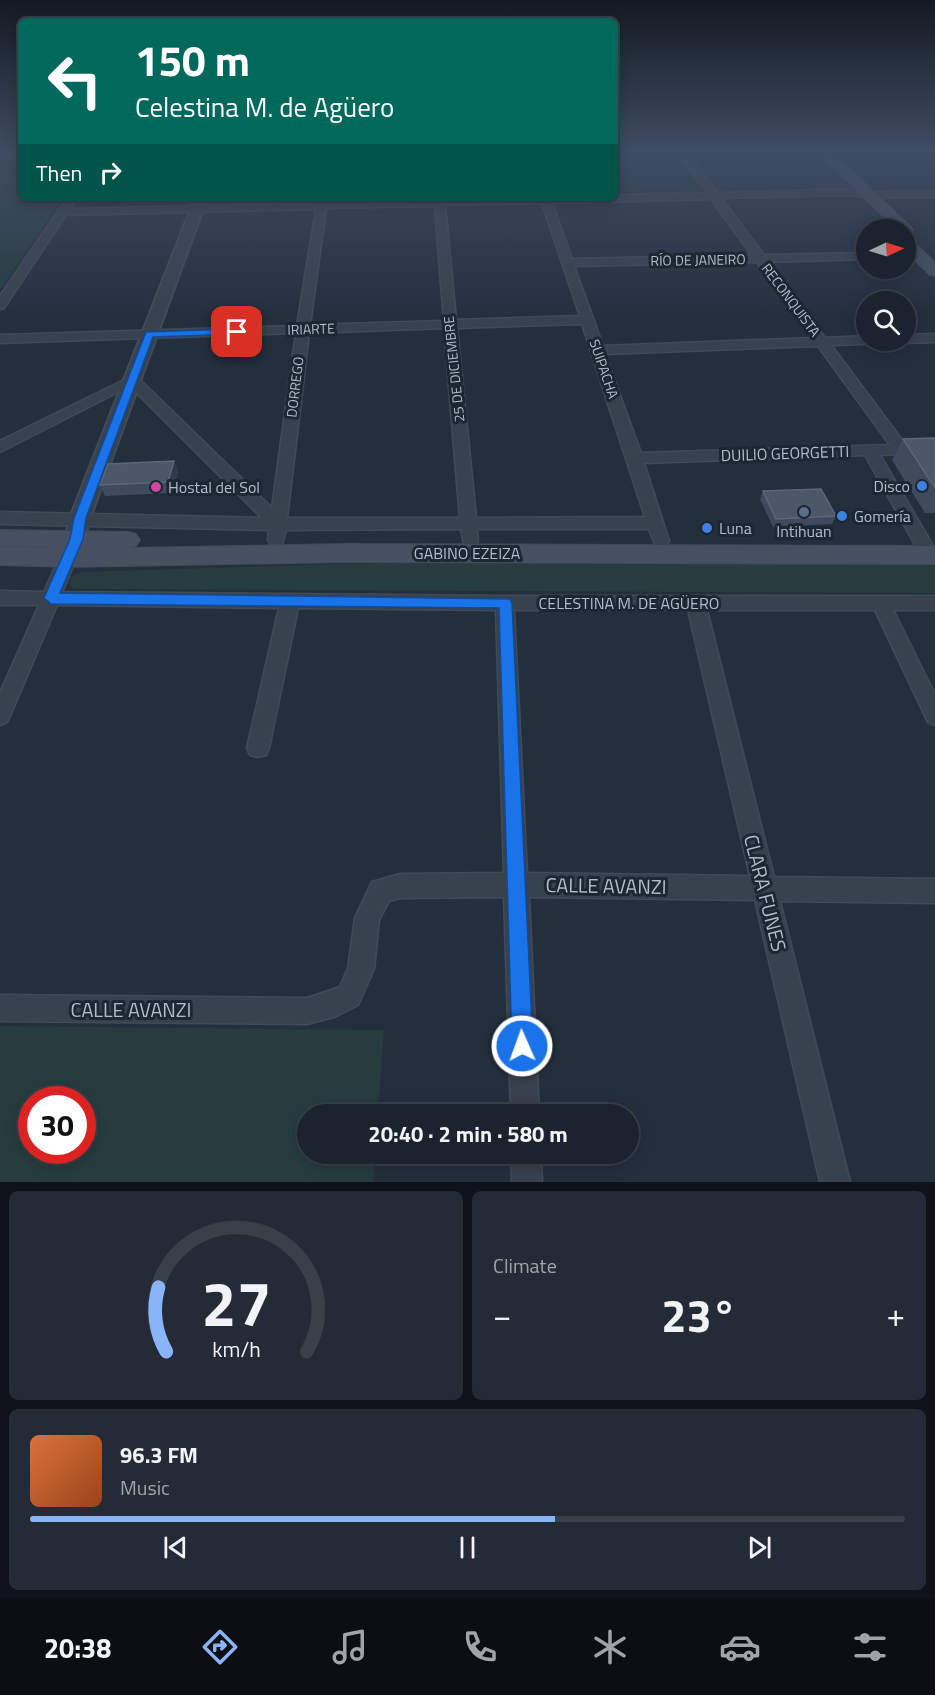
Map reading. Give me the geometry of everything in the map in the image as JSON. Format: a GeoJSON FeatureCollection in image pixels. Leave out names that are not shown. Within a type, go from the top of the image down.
{"type":"FeatureCollection","features":[{"type":"Feature","properties":{"kind":"main road"},"geometry":{"type":"LineString","coordinates":[[868,206],[881,219]]}},
{"type":"Feature","properties":{"kind":"main road"},"geometry":{"type":"LineString","coordinates":[[881,206],[894,219]]}},
{"type":"Feature","properties":{"kind":"main road"},"geometry":{"type":"LineString","coordinates":[[916,239],[935,257]]}},
{"type":"Feature","properties":{"kind":"main road"},"geometry":{"type":"LineString","coordinates":[[916,258],[935,271]]}},
{"type":"Feature","properties":{"kind":"main road","name":"GABINO EZEIZA"},"geometry":{"type":"LineString","coordinates":[[0,538],[277,532],[658,532],[931,548]]}},
{"type":"Feature","properties":{"kind":"main road","name":"GABINO EZEIZA"},"geometry":{"type":"LineString","coordinates":[[0,556],[75,538],[346,553],[931,548]]}},
{"type":"Feature","properties":{"kind":"street"},"geometry":{"type":"LineString","coordinates":[[0,305],[67,206]]}},
{"type":"Feature","properties":{"kind":"street"},"geometry":{"type":"LineString","coordinates":[[63,212],[151,206]]}},
{"type":"Feature","properties":{"kind":"street"},"geometry":{"type":"LineString","coordinates":[[0,716],[75,538],[197,206]]}},
{"type":"Feature","properties":{"kind":"street","name":"DORREGO"},"geometry":{"type":"LineString","coordinates":[[277,532],[321,206]]}},
{"type":"Feature","properties":{"kind":"street","name":"25 DE DICIEMBRE"},"geometry":{"type":"LineString","coordinates":[[439,206],[470,532]]}},
{"type":"Feature","properties":{"kind":"street","name":"SUIPACHA"},"geometry":{"type":"LineString","coordinates":[[548,206],[635,458],[658,532]]}},
{"type":"Feature","properties":{"kind":"street","name":"RECONQUISTA"},"geometry":{"type":"LineString","coordinates":[[721,206],[901,449]]}},
{"type":"Feature","properties":{"kind":"street","name":"RÍO DE JANEIRO"},"geometry":{"type":"LineString","coordinates":[[566,263],[856,256]]}},
{"type":"Feature","properties":{"kind":"street","name":"IRIARTE"},"geometry":{"type":"LineString","coordinates":[[0,339],[586,320]]}},
{"type":"Feature","properties":{"kind":"street"},"geometry":{"type":"LineString","coordinates":[[916,339],[935,338]]}},
{"type":"Feature","properties":{"kind":"street"},"geometry":{"type":"LineString","coordinates":[[597,350],[856,340]]}},
{"type":"Feature","properties":{"kind":"street"},"geometry":{"type":"LineString","coordinates":[[132,380],[277,532]]}},
{"type":"Feature","properties":{"kind":"street"},"geometry":{"type":"LineString","coordinates":[[0,447],[132,380]]}},
{"type":"Feature","properties":{"kind":"street","name":"DUILIO GEORGETTI"},"geometry":{"type":"LineString","coordinates":[[635,458],[935,448]]}},
{"type":"Feature","properties":{"kind":"street"},"geometry":{"type":"LineString","coordinates":[[870,450],[931,548]]}},
{"type":"Feature","properties":{"kind":"street"},"geometry":{"type":"LineString","coordinates":[[0,518],[75,538]]}},
{"type":"Feature","properties":{"kind":"street","name":"CELESTINA M. DE AGÜERO"},"geometry":{"type":"LineString","coordinates":[[0,598],[505,603],[935,603]]}},
{"type":"Feature","properties":{"kind":"street"},"geometry":{"type":"LineString","coordinates":[[258,748],[290,601]]}},
{"type":"Feature","properties":{"kind":"street"},"geometry":{"type":"LineString","coordinates":[[505,603],[525,1104]]}},
{"type":"Feature","properties":{"kind":"street","name":"CLARA FUNES"},"geometry":{"type":"LineString","coordinates":[[696,603],[835,1182]]}},
{"type":"Feature","properties":{"kind":"street"},"geometry":{"type":"LineString","coordinates":[[881,604],[935,716]]}},
{"type":"Feature","properties":{"kind":"street","name":"CALLE AVANZI"},"geometry":{"type":"LineString","coordinates":[[0,1008],[308,1011],[334,1004],[349,996],[361,969],[367,918],[381,891],[400,886],[516,885],[935,891]]}},
{"type":"Feature","properties":{"kind":"street"},"geometry":{"type":"LineString","coordinates":[[526,1164],[527,1182]]}},
{"type":"Feature","properties":{"kind":"green space"},"geometry":{"type":"Polygon","coordinates":[[[0,206],[57,206],[0,290],[0,206]]]}},
{"type":"Feature","properties":{"kind":"green space"},"geometry":{"type":"Polygon","coordinates":[[[364,563],[935,564],[935,593],[74,589],[69,584],[71,577],[81,572],[364,563]]]}},
{"type":"Feature","properties":{"kind":"green space"},"geometry":{"type":"Polygon","coordinates":[[[0,1026],[384,1030],[379,1104],[297,1104],[297,1164],[374,1164],[373,1182],[0,1182],[0,1026]]]}},
{"type":"Feature","properties":{"kind":"building"},"geometry":{"type":"Polygon","coordinates":[[[935,438],[935,488],[903,439],[935,438]]]}},
{"type":"Feature","properties":{"kind":"building"},"geometry":{"type":"Polygon","coordinates":[[[174,461],[168,482],[100,485],[108,464],[174,461]]]}},
{"type":"Feature","properties":{"kind":"building"},"geometry":{"type":"Polygon","coordinates":[[[821,489],[836,516],[776,519],[763,491],[821,489]]]}},
{"type":"Feature","properties":{"kind":"place","name":"Disco"},"geometry":{"type":"Point","coordinates":[922,486]}},
{"type":"Feature","properties":{"kind":"place","name":"Hostal del Sol"},"geometry":{"type":"Point","coordinates":[156,487]}},
{"type":"Feature","properties":{"kind":"place","name":"Intihuan"},"geometry":{"type":"Point","coordinates":[804,512]}},
{"type":"Feature","properties":{"kind":"place","name":"Gomería"},"geometry":{"type":"Point","coordinates":[842,516]}},
{"type":"Feature","properties":{"kind":"place","name":"Luna"},"geometry":{"type":"Point","coordinates":[707,528]}},
{"type":"Feature","properties":{"kind":"route"},"geometry":{"type":"LineString","coordinates":[[237,332],[150,334],[80,518],[76,539],[51,598],[505,603],[522,1046]]}}]}
